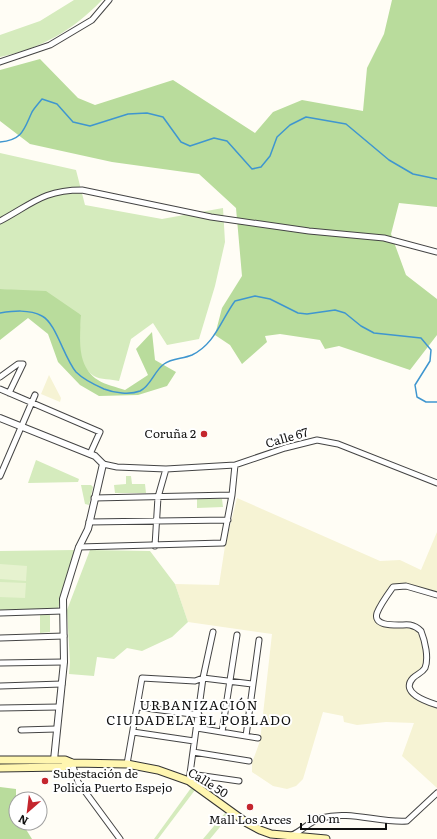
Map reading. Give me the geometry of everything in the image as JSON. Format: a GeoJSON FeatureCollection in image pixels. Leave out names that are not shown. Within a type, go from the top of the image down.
{"type":"FeatureCollection","features":[{"type":"Feature","properties":{"kind":"main road","name":"Calle 50"},"geometry":{"type":"LineString","coordinates":[[0,760],[65,760],[72,762],[127,764],[158,770],[190,778],[252,827],[272,834],[326,839]]}},
{"type":"Feature","properties":{"kind":"main road","name":"Calle 50"},"geometry":{"type":"LineString","coordinates":[[0,768],[63,767],[72,762]]}},
{"type":"Feature","properties":{"kind":"street"},"geometry":{"type":"LineString","coordinates":[[0,62],[50,45],[92,20],[109,0]]}},
{"type":"Feature","properties":{"kind":"street"},"geometry":{"type":"LineString","coordinates":[[0,221],[42,196],[62,190],[82,190],[211,217],[309,231],[384,238],[437,252]]}},
{"type":"Feature","properties":{"kind":"street"},"geometry":{"type":"LineString","coordinates":[[0,377],[18,364],[23,364],[9,393]]}},
{"type":"Feature","properties":{"kind":"street"},"geometry":{"type":"LineString","coordinates":[[0,389],[100,432],[90,454]]}},
{"type":"Feature","properties":{"kind":"street"},"geometry":{"type":"LineString","coordinates":[[0,476],[35,395]]}},
{"type":"Feature","properties":{"kind":"street"},"geometry":{"type":"LineString","coordinates":[[0,418],[90,454],[103,464],[100,484],[94,498],[88,529],[79,547],[63,599],[64,662],[54,760]]}},
{"type":"Feature","properties":{"kind":"street","name":"Calle 67"},"geometry":{"type":"LineString","coordinates":[[103,464],[137,469],[236,465],[284,448],[317,440],[338,444],[437,483]]}},
{"type":"Feature","properties":{"kind":"street"},"geometry":{"type":"LineString","coordinates":[[79,547],[223,543],[236,465]]}},
{"type":"Feature","properties":{"kind":"street"},"geometry":{"type":"LineString","coordinates":[[155,546],[158,497],[166,469]]}},
{"type":"Feature","properties":{"kind":"street"},"geometry":{"type":"LineString","coordinates":[[94,498],[232,495]]}},
{"type":"Feature","properties":{"kind":"street"},"geometry":{"type":"LineString","coordinates":[[89,522],[228,520]]}},
{"type":"Feature","properties":{"kind":"street"},"geometry":{"type":"LineString","coordinates":[[437,595],[406,586],[393,586],[378,612],[377,618],[379,622],[384,624],[410,625],[421,631],[425,639],[427,662],[424,669],[413,678],[410,685],[411,692],[418,698],[437,705]]}},
{"type":"Feature","properties":{"kind":"street"},"geometry":{"type":"LineString","coordinates":[[0,613],[63,612]]}},
{"type":"Feature","properties":{"kind":"street"},"geometry":{"type":"LineString","coordinates":[[213,632],[198,715],[190,778],[240,782]]}},
{"type":"Feature","properties":{"kind":"street"},"geometry":{"type":"LineString","coordinates":[[222,732],[237,635]]}},
{"type":"Feature","properties":{"kind":"street"},"geometry":{"type":"LineString","coordinates":[[0,638],[64,636]]}},
{"type":"Feature","properties":{"kind":"street"},"geometry":{"type":"LineString","coordinates":[[246,736],[259,640]]}},
{"type":"Feature","properties":{"kind":"street"},"geometry":{"type":"LineString","coordinates":[[0,663],[64,662]]}},
{"type":"Feature","properties":{"kind":"street"},"geometry":{"type":"LineString","coordinates":[[127,764],[142,678],[195,681],[204,678],[252,684]]}},
{"type":"Feature","properties":{"kind":"street"},"geometry":{"type":"LineString","coordinates":[[0,686],[62,684]]}},
{"type":"Feature","properties":{"kind":"street"},"geometry":{"type":"LineString","coordinates":[[0,708],[59,707]]}},
{"type":"Feature","properties":{"kind":"street"},"geometry":{"type":"LineString","coordinates":[[138,707],[198,715]]}},
{"type":"Feature","properties":{"kind":"street"},"geometry":{"type":"LineString","coordinates":[[196,728],[258,738]]}},
{"type":"Feature","properties":{"kind":"street"},"geometry":{"type":"LineString","coordinates":[[21,730],[56,729]]}},
{"type":"Feature","properties":{"kind":"street"},"geometry":{"type":"LineString","coordinates":[[133,732],[194,741]]}},
{"type":"Feature","properties":{"kind":"street"},"geometry":{"type":"LineString","coordinates":[[193,752],[249,761]]}},
{"type":"Feature","properties":{"kind":"street"},"geometry":{"type":"LineString","coordinates":[[72,762],[78,782],[120,839]]}},
{"type":"Feature","properties":{"kind":"street"},"geometry":{"type":"LineString","coordinates":[[292,835],[321,818],[354,815],[393,822],[407,821],[437,793]]}},
{"type":"Feature","properties":{"kind":"shaded area"},"geometry":{"type":"Polygon","coordinates":[[[49,375],[61,398],[60,402],[41,394],[49,375]]]}},
{"type":"Feature","properties":{"kind":"shaded area"},"geometry":{"type":"Polygon","coordinates":[[[237,498],[380,561],[400,560],[421,570],[437,532],[437,595],[406,586],[393,587],[378,612],[379,622],[417,627],[425,639],[424,669],[413,678],[411,692],[437,705],[437,788],[402,756],[414,723],[386,722],[357,725],[344,722],[343,716],[323,712],[303,779],[296,786],[287,789],[273,786],[252,772],[252,763],[260,741],[272,634],[188,622],[175,584],[219,585],[225,546],[237,498]]]}},
{"type":"Feature","properties":{"kind":"green space"},"geometry":{"type":"Polygon","coordinates":[[[74,0],[102,0],[79,21],[56,37],[29,49],[0,57],[0,35],[40,21],[74,0]]]}},
{"type":"Feature","properties":{"kind":"green space"},"geometry":{"type":"Polygon","coordinates":[[[392,0],[437,0],[437,207],[399,203],[391,234],[406,275],[437,299],[437,335],[410,370],[339,346],[325,349],[320,340],[280,334],[265,336],[267,342],[242,364],[230,345],[215,335],[222,308],[242,276],[236,208],[199,174],[112,162],[30,144],[0,121],[0,70],[40,59],[78,98],[95,105],[173,80],[255,133],[273,112],[302,100],[363,111],[367,68],[384,34],[392,0]]]}},
{"type":"Feature","properties":{"kind":"green space"},"geometry":{"type":"Polygon","coordinates":[[[0,153],[76,170],[85,205],[162,219],[223,208],[225,242],[215,286],[199,339],[167,345],[153,323],[131,339],[119,381],[99,378],[88,371],[83,364],[79,339],[81,315],[11,290],[0,289],[0,153]]]}},
{"type":"Feature","properties":{"kind":"green space"},"geometry":{"type":"Polygon","coordinates":[[[0,289],[46,291],[81,315],[80,342],[83,359],[91,374],[101,382],[125,390],[148,375],[136,349],[152,332],[155,360],[176,372],[167,386],[138,395],[99,396],[80,385],[58,362],[48,334],[28,318],[0,340],[0,289]]]}},
{"type":"Feature","properties":{"kind":"green space"},"geometry":{"type":"Polygon","coordinates":[[[36,460],[79,479],[78,482],[28,483],[36,460]]]}},
{"type":"Feature","properties":{"kind":"green space"},"geometry":{"type":"Polygon","coordinates":[[[126,476],[131,476],[132,484],[145,484],[146,493],[115,493],[114,485],[126,484],[126,476]]]}},
{"type":"Feature","properties":{"kind":"green space"},"geometry":{"type":"Polygon","coordinates":[[[81,485],[91,485],[93,487],[89,505],[85,504],[81,485]]]}},
{"type":"Feature","properties":{"kind":"green space"},"geometry":{"type":"Polygon","coordinates":[[[197,499],[222,499],[223,507],[197,508],[197,499]]]}},
{"type":"Feature","properties":{"kind":"green space"},"geometry":{"type":"Polygon","coordinates":[[[75,550],[58,609],[0,611],[0,551],[75,550]]]}},
{"type":"Feature","properties":{"kind":"green space"},"geometry":{"type":"Polygon","coordinates":[[[90,550],[150,551],[175,584],[188,622],[172,637],[142,651],[127,648],[114,659],[97,657],[94,676],[69,674],[70,662],[67,610],[90,550]]]}},
{"type":"Feature","properties":{"kind":"green space"},"geometry":{"type":"Polygon","coordinates":[[[0,564],[27,566],[26,581],[0,579],[0,564]]]}},
{"type":"Feature","properties":{"kind":"green space"},"geometry":{"type":"Polygon","coordinates":[[[0,582],[26,583],[25,598],[0,597],[0,582]]]}},
{"type":"Feature","properties":{"kind":"green space"},"geometry":{"type":"Polygon","coordinates":[[[40,615],[50,615],[50,632],[40,633],[40,615]]]}},
{"type":"Feature","properties":{"kind":"green space"},"geometry":{"type":"Polygon","coordinates":[[[0,787],[16,789],[16,791],[8,791],[8,831],[27,831],[32,839],[0,839],[0,787]]]}},
{"type":"Feature","properties":{"kind":"green space"},"geometry":{"type":"Polygon","coordinates":[[[191,788],[195,790],[158,839],[154,839],[191,788]]]}},
{"type":"Feature","properties":{"kind":"green space"},"geometry":{"type":"Polygon","coordinates":[[[225,813],[229,816],[210,839],[203,839],[225,813]]]}},
{"type":"Feature","properties":{"kind":"waterway"},"geometry":{"type":"LineString","coordinates":[[0,142],[14,139],[22,133],[32,112],[42,99],[57,104],[73,122],[90,126],[128,114],[147,113],[163,117],[181,142],[190,146],[214,138],[227,141],[252,169],[261,167],[270,156],[277,137],[290,125],[306,117],[346,124],[389,160],[413,174],[437,179]]}},
{"type":"Feature","properties":{"kind":"waterway"},"geometry":{"type":"LineString","coordinates":[[0,313],[26,311],[42,316],[52,326],[76,372],[93,384],[104,389],[112,392],[127,393],[144,389],[158,370],[167,362],[192,355],[206,345],[217,331],[235,301],[255,296],[270,299],[298,313],[307,314],[335,310],[345,313],[361,326],[374,333],[421,338],[431,350],[430,361],[415,385],[417,397],[426,402],[437,402]]}},
{"type":"Feature","properties":{"kind":"place","name":"Coruña 2"},"geometry":{"type":"Point","coordinates":[204,434]}},
{"type":"Feature","properties":{"kind":"place","name":"Subestación de Policía Puerto Espejo"},"geometry":{"type":"Point","coordinates":[45,781]}},
{"type":"Feature","properties":{"kind":"place","name":"Mall Los Arces"},"geometry":{"type":"Point","coordinates":[250,807]}},
{"type":"Feature","properties":{"kind":"district","name":"URBANIZACIÓN CIUDADELA EL POBLADO"},"geometry":{"type":"Point","coordinates":[199,712]}}]}
